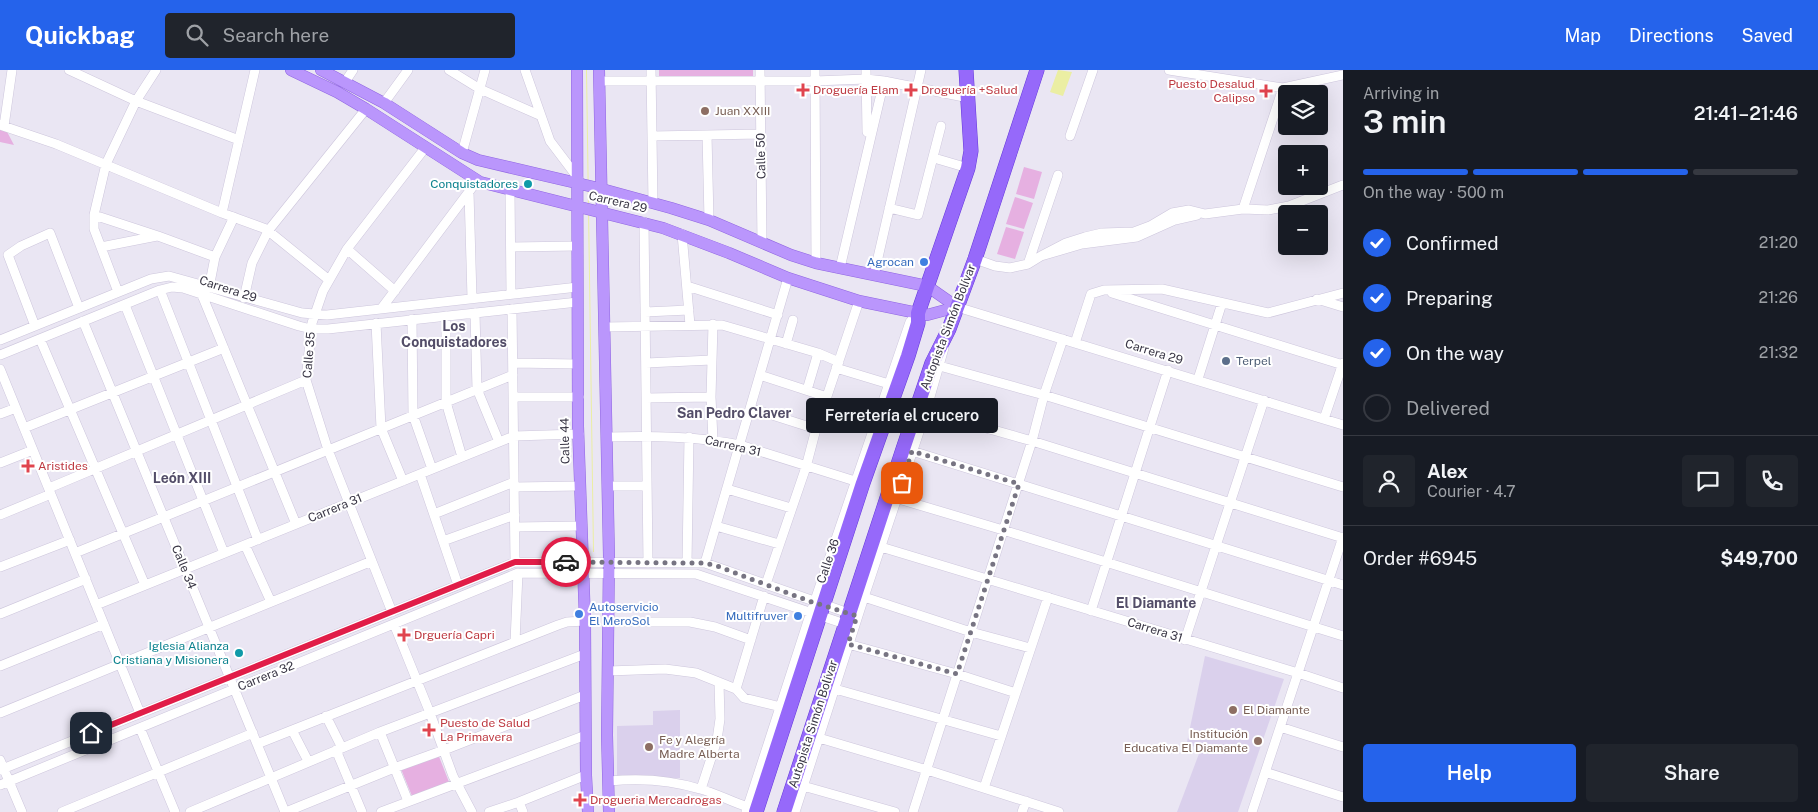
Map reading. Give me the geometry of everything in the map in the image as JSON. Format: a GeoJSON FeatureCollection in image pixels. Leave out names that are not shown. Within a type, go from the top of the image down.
{"type":"FeatureCollection","features":[{"type":"Feature","properties":{"kind":"highway","name":"Autopista Simón Bolívar"},"geometry":{"type":"LineString","coordinates":[[750,810],[794,698],[817,608],[847,518],[908,356],[918,324],[918,313],[968,168],[971,151],[966,70]]}},
{"type":"Feature","properties":{"kind":"highway","name":"Autopista Simón Bolívar"},"geometry":{"type":"LineString","coordinates":[[784,812],[837,667],[936,364],[974,259],[1037,70]]}},
{"type":"Feature","properties":{"kind":"highway"},"geometry":{"type":"LineString","coordinates":[[788,684],[794,698]]}},
{"type":"Feature","properties":{"kind":"main road","name":"Carrera 29"},"geometry":{"type":"LineString","coordinates":[[291,70],[337,92],[366,109],[477,181],[578,208],[644,222],[682,234],[788,278],[858,301],[926,315],[957,307]]}},
{"type":"Feature","properties":{"kind":"main road","name":"Carrera 29"},"geometry":{"type":"LineString","coordinates":[[321,70],[384,103],[462,153],[478,160],[579,181],[653,202],[709,220],[791,255],[816,263],[927,286],[957,307]]}},
{"type":"Feature","properties":{"kind":"main road","name":"Calle 44"},"geometry":{"type":"LineString","coordinates":[[577,70],[579,181],[577,246],[578,397],[585,621],[586,812]]}},
{"type":"Feature","properties":{"kind":"main road"},"geometry":{"type":"LineString","coordinates":[[599,76],[599,188],[605,327],[608,486],[609,812]]}},
{"type":"Feature","properties":{"kind":"street"},"geometry":{"type":"LineString","coordinates":[[12,70],[2,126],[56,144],[268,231],[329,280]]}},
{"type":"Feature","properties":{"kind":"street"},"geometry":{"type":"LineString","coordinates":[[71,70],[136,101],[239,140]]}},
{"type":"Feature","properties":{"kind":"street"},"geometry":{"type":"LineString","coordinates":[[118,292],[94,229],[94,215],[106,164],[136,101],[156,70]]}},
{"type":"Feature","properties":{"kind":"street"},"geometry":{"type":"LineString","coordinates":[[222,213],[255,70]]}},
{"type":"Feature","properties":{"kind":"street"},"geometry":{"type":"LineString","coordinates":[[345,82],[353,70]]}},
{"type":"Feature","properties":{"kind":"street"},"geometry":{"type":"LineString","coordinates":[[384,103],[408,70]]}},
{"type":"Feature","properties":{"kind":"street"},"geometry":{"type":"LineString","coordinates":[[449,70],[480,89],[540,115]]}},
{"type":"Feature","properties":{"kind":"street"},"geometry":{"type":"LineString","coordinates":[[462,153],[485,70]]}},
{"type":"Feature","properties":{"kind":"street"},"geometry":{"type":"LineString","coordinates":[[524,70],[550,141],[579,181]]}},
{"type":"Feature","properties":{"kind":"street"},"geometry":{"type":"LineString","coordinates":[[651,70],[653,202]]}},
{"type":"Feature","properties":{"kind":"street","name":"Calle 50"},"geometry":{"type":"LineString","coordinates":[[760,70],[762,243]]}},
{"type":"Feature","properties":{"kind":"street"},"geometry":{"type":"LineString","coordinates":[[815,70],[816,263]]}},
{"type":"Feature","properties":{"kind":"street"},"geometry":{"type":"LineString","coordinates":[[874,275],[921,70]]}},
{"type":"Feature","properties":{"kind":"street"},"geometry":{"type":"LineString","coordinates":[[1070,136],[1093,70]]}},
{"type":"Feature","properties":{"kind":"street"},"geometry":{"type":"LineString","coordinates":[[1169,70],[1278,87]]}},
{"type":"Feature","properties":{"kind":"street"},"geometry":{"type":"LineString","coordinates":[[1292,85],[1327,74],[1343,75]]}},
{"type":"Feature","properties":{"kind":"street"},"geometry":{"type":"LineString","coordinates":[[599,76],[651,81],[815,81],[866,75],[884,81],[968,98]]}},
{"type":"Feature","properties":{"kind":"street"},"geometry":{"type":"LineString","coordinates":[[866,75],[868,146]]}},
{"type":"Feature","properties":{"kind":"street"},"geometry":{"type":"LineString","coordinates":[[840,268],[884,81]]}},
{"type":"Feature","properties":{"kind":"street"},"geometry":{"type":"LineString","coordinates":[[1243,209],[1278,103]]}},
{"type":"Feature","properties":{"kind":"street"},"geometry":{"type":"LineString","coordinates":[[244,298],[250,268],[268,231],[366,109]]}},
{"type":"Feature","properties":{"kind":"street"},"geometry":{"type":"LineString","coordinates":[[889,208],[918,215],[941,126]]}},
{"type":"Feature","properties":{"kind":"street"},"geometry":{"type":"LineString","coordinates":[[652,136],[761,134]]}},
{"type":"Feature","properties":{"kind":"street"},"geometry":{"type":"LineString","coordinates":[[707,135],[709,220]]}},
{"type":"Feature","properties":{"kind":"street","name":"Calle 35"},"geometry":{"type":"LineString","coordinates":[[392,612],[328,450],[306,380],[314,314],[329,280],[347,250],[425,148]]}},
{"type":"Feature","properties":{"kind":"street"},"geometry":{"type":"LineString","coordinates":[[934,158],[968,168]]}},
{"type":"Feature","properties":{"kind":"street"},"geometry":{"type":"LineString","coordinates":[[1028,264],[1058,175]]}},
{"type":"Feature","properties":{"kind":"street"},"geometry":{"type":"LineString","coordinates":[[381,309],[477,181]]}},
{"type":"Feature","properties":{"kind":"street"},"geometry":{"type":"LineString","coordinates":[[974,259],[995,266],[1010,268],[1028,264],[1066,243],[1085,237],[1102,233],[1134,232],[1150,226],[1172,213],[1189,210],[1205,214],[1243,209],[1268,210],[1289,206],[1343,185]]}},
{"type":"Feature","properties":{"kind":"street"},"geometry":{"type":"LineString","coordinates":[[510,190],[511,294]]}},
{"type":"Feature","properties":{"kind":"street"},"geometry":{"type":"LineString","coordinates":[[469,192],[472,298]]}},
{"type":"Feature","properties":{"kind":"street"},"geometry":{"type":"LineString","coordinates":[[94,215],[215,257]]}},
{"type":"Feature","properties":{"kind":"street"},"geometry":{"type":"LineString","coordinates":[[209,288],[215,257],[234,217]]}},
{"type":"Feature","properties":{"kind":"street"},"geometry":{"type":"LineString","coordinates":[[644,222],[648,562]]}},
{"type":"Feature","properties":{"kind":"street"},"geometry":{"type":"LineString","coordinates":[[35,326],[8,257],[9,254],[50,233],[79,308]]}},
{"type":"Feature","properties":{"kind":"street"},"geometry":{"type":"LineString","coordinates":[[682,234],[690,325]]}},
{"type":"Feature","properties":{"kind":"street"},"geometry":{"type":"LineString","coordinates":[[101,247],[158,236]]}},
{"type":"Feature","properties":{"kind":"street"},"geometry":{"type":"LineString","coordinates":[[510,247],[577,246]]}},
{"type":"Feature","properties":{"kind":"street"},"geometry":{"type":"LineString","coordinates":[[347,250],[395,291]]}},
{"type":"Feature","properties":{"kind":"street","name":"Carrera 29"},"geometry":{"type":"LineString","coordinates":[[0,340],[162,276],[169,276],[302,313],[327,316],[578,287]]}},
{"type":"Feature","properties":{"kind":"street"},"geometry":{"type":"LineString","coordinates":[[705,563],[788,278]]}},
{"type":"Feature","properties":{"kind":"street"},"geometry":{"type":"LineString","coordinates":[[687,286],[778,315]]}},
{"type":"Feature","properties":{"kind":"street","name":"Carrera 29"},"geometry":{"type":"LineString","coordinates":[[0,355],[160,290],[177,287],[299,326],[328,329],[578,302]]}},
{"type":"Feature","properties":{"kind":"street"},"geometry":{"type":"LineString","coordinates":[[562,288],[566,296],[563,303]]}},
{"type":"Feature","properties":{"kind":"street"},"geometry":{"type":"LineString","coordinates":[[1075,343],[1091,294],[1104,290],[1162,289],[1268,313],[1343,293]]}},
{"type":"Feature","properties":{"kind":"street"},"geometry":{"type":"LineString","coordinates":[[160,290],[258,540]]}},
{"type":"Feature","properties":{"kind":"street"},"geometry":{"type":"LineString","coordinates":[[1104,290],[1215,326],[1343,364],[1324,419]]}},
{"type":"Feature","properties":{"kind":"street"},"geometry":{"type":"LineString","coordinates":[[202,295],[296,524]]}},
{"type":"Feature","properties":{"kind":"street"},"geometry":{"type":"LineString","coordinates":[[1317,299],[1343,307]]}},
{"type":"Feature","properties":{"kind":"street"},"geometry":{"type":"LineString","coordinates":[[766,584],[806,466],[816,429],[858,301]]}},
{"type":"Feature","properties":{"kind":"street"},"geometry":{"type":"LineString","coordinates":[[1198,379],[1222,302]]}},
{"type":"Feature","properties":{"kind":"street"},"geometry":{"type":"LineString","coordinates":[[125,304],[224,553]]}},
{"type":"Feature","properties":{"kind":"street","name":"Carrera 29"},"geometry":{"type":"LineString","coordinates":[[957,307],[1198,379],[1343,425]]}},
{"type":"Feature","properties":{"kind":"street"},"geometry":{"type":"LineString","coordinates":[[512,309],[515,562]]}},
{"type":"Feature","properties":{"kind":"street"},"geometry":{"type":"LineString","coordinates":[[645,312],[689,312],[710,324]]}},
{"type":"Feature","properties":{"kind":"street"},"geometry":{"type":"LineString","coordinates":[[299,326],[304,324],[307,319],[302,313]]}},
{"type":"Feature","properties":{"kind":"street"},"geometry":{"type":"LineString","coordinates":[[475,313],[477,389],[499,442]]}},
{"type":"Feature","properties":{"kind":"street"},"geometry":{"type":"LineString","coordinates":[[847,518],[855,481],[910,322],[918,313]]}},
{"type":"Feature","properties":{"kind":"street"},"geometry":{"type":"LineString","coordinates":[[327,316],[322,321],[323,326],[328,329]]}},
{"type":"Feature","properties":{"kind":"street"},"geometry":{"type":"LineString","coordinates":[[446,316],[446,402],[462,457]]}},
{"type":"Feature","properties":{"kind":"street"},"geometry":{"type":"LineString","coordinates":[[412,320],[413,415],[432,469]]}},
{"type":"Feature","properties":{"kind":"street"},"geometry":{"type":"LineString","coordinates":[[786,344],[792,320]]}},
{"type":"Feature","properties":{"kind":"street","name":"Calle 34"},"geometry":{"type":"LineString","coordinates":[[83,321],[285,812]]}},
{"type":"Feature","properties":{"kind":"street"},"geometry":{"type":"LineString","coordinates":[[376,323],[381,428],[403,481]]}},
{"type":"Feature","properties":{"kind":"street"},"geometry":{"type":"LineString","coordinates":[[710,324],[713,440]]}},
{"type":"Feature","properties":{"kind":"street"},"geometry":{"type":"LineString","coordinates":[[605,327],[722,325],[818,354],[838,365],[889,384]]}},
{"type":"Feature","properties":{"kind":"street"},"geometry":{"type":"LineString","coordinates":[[40,339],[145,586]]}},
{"type":"Feature","properties":{"kind":"street"},"geometry":{"type":"LineString","coordinates":[[913,812],[1019,484],[1044,395],[1063,339]]}},
{"type":"Feature","properties":{"kind":"street"},"geometry":{"type":"LineString","coordinates":[[24,428],[224,348]]}},
{"type":"Feature","properties":{"kind":"street"},"geometry":{"type":"LineString","coordinates":[[807,390],[818,354]]}},
{"type":"Feature","properties":{"kind":"street"},"geometry":{"type":"LineString","coordinates":[[646,363],[712,360]]}},
{"type":"Feature","properties":{"kind":"street"},"geometry":{"type":"LineString","coordinates":[[513,363],[578,364]]}},
{"type":"Feature","properties":{"kind":"street"},"geometry":{"type":"LineString","coordinates":[[795,812],[835,689],[837,667],[848,644],[851,620],[864,597],[881,547],[892,498],[912,451],[926,411],[936,364],[1044,395],[1343,487]]}},
{"type":"Feature","properties":{"kind":"street"},"geometry":{"type":"LineString","coordinates":[[0,369],[140,713]]}},
{"type":"Feature","properties":{"kind":"street"},"geometry":{"type":"LineString","coordinates":[[1091,611],[1168,370]]}},
{"type":"Feature","properties":{"kind":"street"},"geometry":{"type":"LineString","coordinates":[[75,553],[513,375]]}},
{"type":"Feature","properties":{"kind":"street"},"geometry":{"type":"LineString","coordinates":[[760,375],[827,397]]}},
{"type":"Feature","properties":{"kind":"street"},"geometry":{"type":"LineString","coordinates":[[0,515],[95,468],[306,380]]}},
{"type":"Feature","properties":{"kind":"street"},"geometry":{"type":"LineString","coordinates":[[513,397],[578,397]]}},
{"type":"Feature","properties":{"kind":"street"},"geometry":{"type":"LineString","coordinates":[[646,398],[712,397]]}},
{"type":"Feature","properties":{"kind":"street"},"geometry":{"type":"LineString","coordinates":[[1185,640],[1264,400]]}},
{"type":"Feature","properties":{"kind":"street"},"geometry":{"type":"LineString","coordinates":[[0,414],[16,408]]}},
{"type":"Feature","properties":{"kind":"street"},"geometry":{"type":"LineString","coordinates":[[750,408],[816,429]]}},
{"type":"Feature","properties":{"kind":"street"},"geometry":{"type":"LineString","coordinates":[[926,411],[1032,441],[1343,538],[1252,812]]}},
{"type":"Feature","properties":{"kind":"street","name":"Carrera 31"},"geometry":{"type":"LineString","coordinates":[[96,605],[514,436],[579,434]]}},
{"type":"Feature","properties":{"kind":"street","name":"Carrera 31"},"geometry":{"type":"LineString","coordinates":[[607,437],[689,437],[713,440],[740,445],[855,481]]}},
{"type":"Feature","properties":{"kind":"street"},"geometry":{"type":"LineString","coordinates":[[687,563],[689,437]]}},
{"type":"Feature","properties":{"kind":"street"},"geometry":{"type":"LineString","coordinates":[[0,463],[33,450]]}},
{"type":"Feature","properties":{"kind":"street"},"geometry":{"type":"LineString","coordinates":[[912,451],[1343,585]]}},
{"type":"Feature","properties":{"kind":"street"},"geometry":{"type":"LineString","coordinates":[[420,474],[458,585]]}},
{"type":"Feature","properties":{"kind":"street"},"geometry":{"type":"LineString","coordinates":[[434,514],[514,484],[580,486]]}},
{"type":"Feature","properties":{"kind":"street"},"geometry":{"type":"LineString","coordinates":[[608,486],[648,486]]}},
{"type":"Feature","properties":{"kind":"street"},"geometry":{"type":"LineString","coordinates":[[727,488],[791,508]]}},
{"type":"Feature","properties":{"kind":"street"},"geometry":{"type":"LineString","coordinates":[[892,498],[1003,530],[1343,636]]}},
{"type":"Feature","properties":{"kind":"street"},"geometry":{"type":"LineString","coordinates":[[443,541],[515,515]]}},
{"type":"Feature","properties":{"kind":"street"},"geometry":{"type":"LineString","coordinates":[[515,527],[581,526]]}},
{"type":"Feature","properties":{"kind":"street"},"geometry":{"type":"LineString","coordinates":[[716,526],[779,544]]}},
{"type":"Feature","properties":{"kind":"street"},"geometry":{"type":"LineString","coordinates":[[0,567],[70,540]]}},
{"type":"Feature","properties":{"kind":"street"},"geometry":{"type":"LineString","coordinates":[[245,545],[271,602]]}},
{"type":"Feature","properties":{"kind":"street","name":"Carrera 31"},"geometry":{"type":"LineString","coordinates":[[881,547],[1185,640],[1298,672],[1343,688]]}},
{"type":"Feature","properties":{"kind":"street"},"geometry":{"type":"LineString","coordinates":[[0,713],[372,561]]}},
{"type":"Feature","properties":{"kind":"street","name":"Carrera 32"},"geometry":{"type":"LineString","coordinates":[[1,766],[140,713],[515,562],[582,568]]}},
{"type":"Feature","properties":{"kind":"street","name":"Carrera 32"},"geometry":{"type":"LineString","coordinates":[[609,568],[648,562],[705,563],[766,584],[817,608],[851,620]]}},
{"type":"Feature","properties":{"kind":"street","name":"Carrera 32"},"geometry":{"type":"LineString","coordinates":[[0,785],[518,573],[609,568],[696,574],[764,596],[817,608]]}},
{"type":"Feature","properties":{"kind":"street"},"geometry":{"type":"LineString","coordinates":[[515,642],[518,573]]}},
{"type":"Feature","properties":{"kind":"street"},"geometry":{"type":"LineString","coordinates":[[0,614],[86,578]]}},
{"type":"Feature","properties":{"kind":"street"},"geometry":{"type":"LineString","coordinates":[[736,689],[764,596]]}},
{"type":"Feature","properties":{"kind":"street"},"geometry":{"type":"LineString","coordinates":[[864,597],[971,632],[1030,648]]}},
{"type":"Feature","properties":{"kind":"street"},"geometry":{"type":"LineString","coordinates":[[984,788],[1048,598]]}},
{"type":"Feature","properties":{"kind":"street"},"geometry":{"type":"LineString","coordinates":[[609,781],[650,780],[674,783],[701,789],[750,810],[788,684],[817,608]]}},
{"type":"Feature","properties":{"kind":"street"},"geometry":{"type":"LineString","coordinates":[[257,744],[558,625],[585,621]]}},
{"type":"Feature","properties":{"kind":"street"},"geometry":{"type":"LineString","coordinates":[[608,622],[690,622],[715,627],[751,640]]}},
{"type":"Feature","properties":{"kind":"street"},"geometry":{"type":"LineString","coordinates":[[0,666],[104,624]]}},
{"type":"Feature","properties":{"kind":"street"},"geometry":{"type":"LineString","coordinates":[[394,624],[453,776],[472,812]]}},
{"type":"Feature","properties":{"kind":"street"},"geometry":{"type":"LineString","coordinates":[[848,644],[957,674],[1016,693]]}},
{"type":"Feature","properties":{"kind":"street"},"geometry":{"type":"LineString","coordinates":[[190,812],[380,732],[585,654]]}},
{"type":"Feature","properties":{"kind":"street"},"geometry":{"type":"LineString","coordinates":[[608,671],[665,669],[696,673],[736,689],[744,698],[781,706]]}},
{"type":"Feature","properties":{"kind":"street"},"geometry":{"type":"LineString","coordinates":[[701,789],[718,740],[720,719],[719,682]]}},
{"type":"Feature","properties":{"kind":"street"},"geometry":{"type":"LineString","coordinates":[[835,689],[1001,736]]}},
{"type":"Feature","properties":{"kind":"street"},"geometry":{"type":"LineString","coordinates":[[285,812],[585,695]]}},
{"type":"Feature","properties":{"kind":"street"},"geometry":{"type":"LineString","coordinates":[[326,716],[362,812]]}},
{"type":"Feature","properties":{"kind":"street"},"geometry":{"type":"LineString","coordinates":[[1280,727],[1343,747]]}},
{"type":"Feature","properties":{"kind":"street"},"geometry":{"type":"LineString","coordinates":[[140,728],[176,812]]}},
{"type":"Feature","properties":{"kind":"street"},"geometry":{"type":"LineString","coordinates":[[292,730],[308,761]]}},
{"type":"Feature","properties":{"kind":"street"},"geometry":{"type":"LineString","coordinates":[[380,732],[408,801]]}},
{"type":"Feature","properties":{"kind":"street"},"geometry":{"type":"LineString","coordinates":[[62,812],[253,733]]}},
{"type":"Feature","properties":{"kind":"street"},"geometry":{"type":"LineString","coordinates":[[382,812],[586,735]]}},
{"type":"Feature","properties":{"kind":"street"},"geometry":{"type":"LineString","coordinates":[[819,738],[1059,812]]}},
{"type":"Feature","properties":{"kind":"street"},"geometry":{"type":"LineString","coordinates":[[1,766],[22,812]]}},
{"type":"Feature","properties":{"kind":"street"},"geometry":{"type":"LineString","coordinates":[[1265,772],[1343,797]]}},
{"type":"Feature","properties":{"kind":"street"},"geometry":{"type":"LineString","coordinates":[[489,812],[586,775]]}},
{"type":"Feature","properties":{"kind":"street"},"geometry":{"type":"LineString","coordinates":[[803,786],[895,812]]}},
{"type":"Feature","properties":{"kind":"street"},"geometry":{"type":"LineString","coordinates":[[519,802],[523,812]]}},
{"type":"Feature","properties":{"kind":"street"},"geometry":{"type":"LineString","coordinates":[[1022,812],[1026,802]]}},
{"type":"Feature","properties":{"kind":"shaded area"},"geometry":{"type":"Polygon","coordinates":[[[587,70],[594,552],[593,552],[587,70]]]}},
{"type":"Feature","properties":{"kind":"shaded area"},"geometry":{"type":"Polygon","coordinates":[[[659,70],[753,70],[753,76],[659,77],[659,70]]]}},
{"type":"Feature","properties":{"kind":"shaded area"},"geometry":{"type":"Polygon","coordinates":[[[1058,70],[1072,72],[1063,96],[1050,92],[1058,70]]]}},
{"type":"Feature","properties":{"kind":"shaded area"},"geometry":{"type":"Polygon","coordinates":[[[0,125],[4,126],[14,145],[0,142],[0,125]]]}},
{"type":"Feature","properties":{"kind":"shaded area"},"geometry":{"type":"Polygon","coordinates":[[[1024,167],[1042,172],[1034,199],[1016,194],[1024,167]]]}},
{"type":"Feature","properties":{"kind":"shaded area"},"geometry":{"type":"Polygon","coordinates":[[[1015,197],[1033,203],[1024,229],[1006,224],[1015,197]]]}},
{"type":"Feature","properties":{"kind":"shaded area"},"geometry":{"type":"Polygon","coordinates":[[[1006,227],[1024,232],[1015,259],[997,254],[1006,227]]]}},
{"type":"Feature","properties":{"kind":"shaded area","name":"El Diamante"},"geometry":{"type":"Polygon","coordinates":[[[1205,656],[1284,679],[1238,812],[1177,812],[1200,751],[1187,742],[1205,656]]]}},
{"type":"Feature","properties":{"kind":"shaded area","name":"Fe y Alegría Madre Alberta"},"geometry":{"type":"Polygon","coordinates":[[[680,710],[680,778],[617,778],[617,726],[653,725],[653,711],[680,710]]]}},
{"type":"Feature","properties":{"kind":"shaded area"},"geometry":{"type":"Polygon","coordinates":[[[438,754],[449,782],[412,796],[401,769],[438,754]]]}},
{"type":"Feature","properties":{"kind":"way so far"},"geometry":{"type":"LineString","coordinates":[[566,562],[705,563],[717,566],[809,601],[857,616],[848,644],[957,674],[1019,484],[912,451],[902,483]]}},
{"type":"Feature","properties":{"kind":"place","name":"Droguería Elam"},"geometry":{"type":"Point","coordinates":[803,90]}},
{"type":"Feature","properties":{"kind":"place","name":"Droguería +Salud"},"geometry":{"type":"Point","coordinates":[911,90]}},
{"type":"Feature","properties":{"kind":"place","name":"Puesto Desalud Calipso"},"geometry":{"type":"Point","coordinates":[1266,91]}},
{"type":"Feature","properties":{"kind":"place","name":"Juan XXIII"},"geometry":{"type":"Point","coordinates":[705,111]}},
{"type":"Feature","properties":{"kind":"place","name":"Conquistadores"},"geometry":{"type":"Point","coordinates":[528,184]}},
{"type":"Feature","properties":{"kind":"place","name":"Agrocan"},"geometry":{"type":"Point","coordinates":[924,262]}},
{"type":"Feature","properties":{"kind":"place","name":"Terpel"},"geometry":{"type":"Point","coordinates":[1226,361]}},
{"type":"Feature","properties":{"kind":"place","name":"Aristides"},"geometry":{"type":"Point","coordinates":[28,466]}},
{"type":"Feature","properties":{"kind":"place","name":"Ferretería el crucero"},"geometry":{"type":"Point","coordinates":[902,483]}},
{"type":"Feature","properties":{"kind":"place","name":"Autoservicio El MeroSol"},"geometry":{"type":"Point","coordinates":[579,614]}},
{"type":"Feature","properties":{"kind":"place","name":"Multifruver"},"geometry":{"type":"Point","coordinates":[798,616]}},
{"type":"Feature","properties":{"kind":"place","name":"Drguería Capri"},"geometry":{"type":"Point","coordinates":[404,635]}},
{"type":"Feature","properties":{"kind":"place","name":"Iglesia Alianza Cristiana y Misionera"},"geometry":{"type":"Point","coordinates":[239,653]}},
{"type":"Feature","properties":{"kind":"place","name":"El Diamante"},"geometry":{"type":"Point","coordinates":[1233,710]}},
{"type":"Feature","properties":{"kind":"place","name":"Puesto de Salud La Primavera"},"geometry":{"type":"Point","coordinates":[429,730]}},
{"type":"Feature","properties":{"kind":"place","name":"Institución Educativa El Diamante"},"geometry":{"type":"Point","coordinates":[1258,741]}},
{"type":"Feature","properties":{"kind":"place","name":"Fe y Alegría Madre Alberta"},"geometry":{"type":"Point","coordinates":[649,747]}},
{"type":"Feature","properties":{"kind":"place","name":"Drogueria Mercadrogas"},"geometry":{"type":"Point","coordinates":[580,800]}},
{"type":"Feature","properties":{"kind":"district","name":"Los Conquistadores"},"geometry":{"type":"Point","coordinates":[454,334]}},
{"type":"Feature","properties":{"kind":"district","name":"San Pedro Claver"},"geometry":{"type":"Point","coordinates":[734,413]}},
{"type":"Feature","properties":{"kind":"district","name":"León XIII"},"geometry":{"type":"Point","coordinates":[182,478]}},
{"type":"Feature","properties":{"kind":"district","name":"El Diamante"},"geometry":{"type":"Point","coordinates":[1156,603]}},
{"type":"Feature","properties":{"kind":"route"},"geometry":{"type":"LineString","coordinates":[[91,733],[515,562],[566,562]]}}]}
